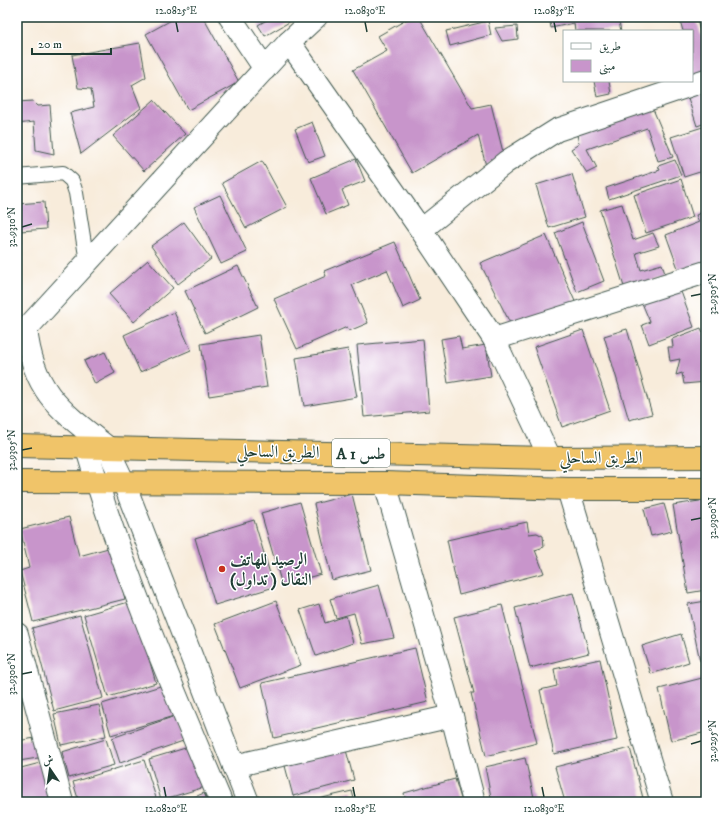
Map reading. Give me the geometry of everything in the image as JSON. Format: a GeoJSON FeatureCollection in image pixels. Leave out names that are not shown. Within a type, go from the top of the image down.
{"type":"FeatureCollection","features":[{"type":"Feature","properties":{"kind":"highway","name":"الطريق الساحلي"},"geometry":{"type":"LineString","coordinates":[[17,446],[86,446],[550,458],[706,457]]}},
{"type":"Feature","properties":{"kind":"highway","name":"الطريق الساحلي"},"geometry":{"type":"LineString","coordinates":[[17,482],[385,483],[568,490],[706,489]]}},
{"type":"Feature","properties":{"kind":"street"},"geometry":{"type":"LineString","coordinates":[[230,17],[264,69]]}},
{"type":"Feature","properties":{"kind":"street"},"geometry":{"type":"LineString","coordinates":[[248,802],[124,482],[107,447],[69,417],[46,392],[31,359],[22,334],[289,42],[316,17]]}},
{"type":"Feature","properties":{"kind":"street"},"geometry":{"type":"LineString","coordinates":[[289,42],[421,230],[494,339],[550,458]]}},
{"type":"Feature","properties":{"kind":"street"},"geometry":{"type":"LineString","coordinates":[[421,230],[506,162],[557,130],[706,80]]}},
{"type":"Feature","properties":{"kind":"street"},"geometry":{"type":"LineString","coordinates":[[494,339],[706,272]]}},
{"type":"Feature","properties":{"kind":"street"},"geometry":{"type":"LineString","coordinates":[[86,446],[96,482],[147,627],[220,802]]}},
{"type":"Feature","properties":{"kind":"street"},"geometry":{"type":"LineString","coordinates":[[385,483],[452,716],[474,802]]}},
{"type":"Feature","properties":{"kind":"street"},"geometry":{"type":"LineString","coordinates":[[568,490],[662,802]]}},
{"type":"Feature","properties":{"kind":"street"},"geometry":{"type":"LineString","coordinates":[[17,634],[62,802]]}},
{"type":"Feature","properties":{"kind":"street"},"geometry":{"type":"LineString","coordinates":[[234,766],[452,716]]}},
{"type":"Feature","properties":{"kind":"lane"},"geometry":{"type":"LineString","coordinates":[[17,176],[63,173],[72,181],[76,192],[87,262]]}},
{"type":"Feature","properties":{"kind":"building"},"geometry":{"type":"Polygon","coordinates":[[[177,17],[203,17],[239,82],[188,110],[146,34],[177,17]]]}},
{"type":"Feature","properties":{"kind":"building"},"geometry":{"type":"Polygon","coordinates":[[[272,17],[298,17],[265,36],[258,25],[272,17]]]}},
{"type":"Feature","properties":{"kind":"building"},"geometry":{"type":"Polygon","coordinates":[[[411,17],[419,17],[472,108],[491,104],[504,156],[486,166],[478,135],[412,173],[353,70],[387,51],[378,36],[411,17]]]}},
{"type":"Feature","properties":{"kind":"building"},"geometry":{"type":"Polygon","coordinates":[[[504,17],[522,17],[522,19],[506,22],[504,17]]]}},
{"type":"Feature","properties":{"kind":"building"},"geometry":{"type":"Polygon","coordinates":[[[549,17],[618,17],[621,30],[575,30],[574,23],[551,28],[549,17]]]}},
{"type":"Feature","properties":{"kind":"building"},"geometry":{"type":"Polygon","coordinates":[[[679,17],[696,17],[706,53],[706,72],[693,75],[693,30],[683,30],[679,17]]]}},
{"type":"Feature","properties":{"kind":"building"},"geometry":{"type":"Polygon","coordinates":[[[488,21],[491,35],[450,46],[446,31],[488,21]]]}},
{"type":"Feature","properties":{"kind":"building"},"geometry":{"type":"Polygon","coordinates":[[[517,26],[518,39],[502,41],[495,28],[517,26]]]}},
{"type":"Feature","properties":{"kind":"building"},"geometry":{"type":"Polygon","coordinates":[[[140,43],[146,77],[132,85],[141,108],[81,154],[70,113],[94,107],[91,89],[78,88],[72,55],[140,43]]]}},
{"type":"Feature","properties":{"kind":"building"},"geometry":{"type":"Polygon","coordinates":[[[594,82],[609,82],[611,94],[597,97],[594,82]]]}},
{"type":"Feature","properties":{"kind":"building"},"geometry":{"type":"Polygon","coordinates":[[[706,91],[706,123],[697,126],[688,98],[706,91]]]}},
{"type":"Feature","properties":{"kind":"building"},"geometry":{"type":"Polygon","coordinates":[[[154,100],[185,134],[144,171],[113,136],[154,100]]]}},
{"type":"Feature","properties":{"kind":"building"},"geometry":{"type":"Polygon","coordinates":[[[33,101],[38,106],[50,105],[54,154],[36,150],[34,122],[17,124],[17,102],[33,101]]]}},
{"type":"Feature","properties":{"kind":"building"},"geometry":{"type":"Polygon","coordinates":[[[653,109],[673,157],[658,161],[647,128],[587,149],[597,168],[587,173],[571,149],[579,144],[577,135],[653,109]]]}},
{"type":"Feature","properties":{"kind":"building"},"geometry":{"type":"Polygon","coordinates":[[[312,122],[325,156],[308,162],[295,129],[312,122]]]}},
{"type":"Feature","properties":{"kind":"building"},"geometry":{"type":"Polygon","coordinates":[[[706,126],[706,170],[684,177],[671,137],[706,126]]]}},
{"type":"Feature","properties":{"kind":"building"},"geometry":{"type":"Polygon","coordinates":[[[356,159],[365,181],[342,190],[348,205],[326,214],[311,178],[356,159]]]}},
{"type":"Feature","properties":{"kind":"building"},"geometry":{"type":"Polygon","coordinates":[[[675,160],[681,175],[609,199],[606,188],[660,170],[658,166],[675,160]]]}},
{"type":"Feature","properties":{"kind":"building"},"geometry":{"type":"Polygon","coordinates":[[[262,161],[287,207],[246,228],[222,183],[262,161]]]}},
{"type":"Feature","properties":{"kind":"building"},"geometry":{"type":"Polygon","coordinates":[[[572,174],[585,217],[549,228],[536,185],[572,174]]]}},
{"type":"Feature","properties":{"kind":"building"},"geometry":{"type":"Polygon","coordinates":[[[681,179],[693,217],[646,233],[634,195],[681,179]]]}},
{"type":"Feature","properties":{"kind":"building"},"geometry":{"type":"Polygon","coordinates":[[[220,195],[247,252],[221,264],[194,207],[220,195]]]}},
{"type":"Feature","properties":{"kind":"building"},"geometry":{"type":"Polygon","coordinates":[[[44,202],[46,229],[20,231],[21,243],[17,243],[17,204],[44,202]]]}},
{"type":"Feature","properties":{"kind":"building"},"geometry":{"type":"Polygon","coordinates":[[[622,204],[633,240],[653,233],[659,246],[636,253],[641,270],[662,264],[666,277],[625,290],[600,210],[622,204]]]}},
{"type":"Feature","properties":{"kind":"building"},"geometry":{"type":"Polygon","coordinates":[[[706,211],[706,262],[679,271],[666,235],[699,222],[696,215],[706,211]]]}},
{"type":"Feature","properties":{"kind":"building"},"geometry":{"type":"Polygon","coordinates":[[[184,222],[211,259],[178,284],[151,246],[184,222]]]}},
{"type":"Feature","properties":{"kind":"building"},"geometry":{"type":"Polygon","coordinates":[[[582,222],[604,281],[577,292],[555,233],[582,222]]]}},
{"type":"Feature","properties":{"kind":"building"},"geometry":{"type":"Polygon","coordinates":[[[546,235],[577,306],[512,327],[480,263],[546,235]]]}},
{"type":"Feature","properties":{"kind":"building"},"geometry":{"type":"Polygon","coordinates":[[[395,242],[420,300],[403,308],[387,270],[352,285],[368,323],[349,331],[347,327],[297,349],[274,299],[326,276],[324,271],[395,242]]]}},
{"type":"Feature","properties":{"kind":"building"},"geometry":{"type":"Polygon","coordinates":[[[148,260],[173,288],[134,322],[109,294],[148,260]]]}},
{"type":"Feature","properties":{"kind":"building"},"geometry":{"type":"Polygon","coordinates":[[[238,266],[258,307],[205,333],[185,291],[238,266]]]}},
{"type":"Feature","properties":{"kind":"building"},"geometry":{"type":"Polygon","coordinates":[[[680,289],[694,327],[649,344],[642,325],[650,322],[642,303],[680,289]]]}},
{"type":"Feature","properties":{"kind":"building"},"geometry":{"type":"Polygon","coordinates":[[[174,312],[191,350],[140,372],[124,335],[174,312]]]}},
{"type":"Feature","properties":{"kind":"building"},"geometry":{"type":"Polygon","coordinates":[[[701,328],[704,335],[706,335],[706,382],[684,384],[682,373],[676,375],[680,359],[670,361],[668,347],[673,347],[672,339],[701,328]]]}},
{"type":"Feature","properties":{"kind":"building"},"geometry":{"type":"Polygon","coordinates":[[[627,329],[652,414],[629,420],[604,336],[627,329]]]}},
{"type":"Feature","properties":{"kind":"building"},"geometry":{"type":"Polygon","coordinates":[[[583,330],[610,410],[562,427],[534,347],[583,330]]]}},
{"type":"Feature","properties":{"kind":"building"},"geometry":{"type":"Polygon","coordinates":[[[259,335],[267,387],[209,396],[201,344],[259,335]]]}},
{"type":"Feature","properties":{"kind":"building"},"geometry":{"type":"Polygon","coordinates":[[[459,336],[462,349],[486,345],[491,376],[448,383],[441,339],[459,336]]]}},
{"type":"Feature","properties":{"kind":"building"},"geometry":{"type":"Polygon","coordinates":[[[423,339],[429,411],[364,417],[357,345],[423,339]]]}},
{"type":"Feature","properties":{"kind":"building"},"geometry":{"type":"Polygon","coordinates":[[[348,349],[357,397],[304,406],[296,358],[348,349]]]}},
{"type":"Feature","properties":{"kind":"building"},"geometry":{"type":"Polygon","coordinates":[[[105,352],[115,373],[95,384],[84,361],[105,352]]]}},
{"type":"Feature","properties":{"kind":"building"},"geometry":{"type":"Polygon","coordinates":[[[352,494],[371,570],[332,580],[314,504],[352,494]]]}},
{"type":"Feature","properties":{"kind":"building"},"geometry":{"type":"Polygon","coordinates":[[[706,500],[706,590],[688,593],[673,505],[706,500]]]}},
{"type":"Feature","properties":{"kind":"building"},"geometry":{"type":"Polygon","coordinates":[[[300,502],[321,574],[282,585],[261,513],[300,502]]]}},
{"type":"Feature","properties":{"kind":"building"},"geometry":{"type":"Polygon","coordinates":[[[664,504],[672,531],[651,536],[644,509],[664,504]]]}},
{"type":"Feature","properties":{"kind":"building"},"geometry":{"type":"Polygon","coordinates":[[[69,517],[79,556],[112,547],[125,599],[33,622],[20,571],[29,568],[20,529],[69,517]]]}},
{"type":"Feature","properties":{"kind":"building"},"geometry":{"type":"Polygon","coordinates":[[[254,520],[274,587],[215,605],[195,538],[254,520]]]}},
{"type":"Feature","properties":{"kind":"building"},"geometry":{"type":"Polygon","coordinates":[[[527,522],[529,534],[537,533],[543,536],[544,547],[535,550],[544,573],[459,595],[447,540],[527,522]]]}},
{"type":"Feature","properties":{"kind":"building"},"geometry":{"type":"Polygon","coordinates":[[[379,585],[394,638],[362,644],[354,613],[336,618],[330,599],[379,585]]]}},
{"type":"Feature","properties":{"kind":"building"},"geometry":{"type":"Polygon","coordinates":[[[573,593],[589,653],[530,668],[515,608],[573,593]]]}},
{"type":"Feature","properties":{"kind":"building"},"geometry":{"type":"Polygon","coordinates":[[[132,601],[156,683],[108,697],[84,615],[132,601]]]}},
{"type":"Feature","properties":{"kind":"building"},"geometry":{"type":"Polygon","coordinates":[[[276,601],[301,665],[240,688],[215,624],[276,601]]]}},
{"type":"Feature","properties":{"kind":"building"},"geometry":{"type":"Polygon","coordinates":[[[706,601],[706,660],[700,661],[688,604],[706,601]]]}},
{"type":"Feature","properties":{"kind":"building"},"geometry":{"type":"Polygon","coordinates":[[[319,604],[325,623],[346,616],[353,643],[316,656],[300,610],[319,604]]]}},
{"type":"Feature","properties":{"kind":"building"},"geometry":{"type":"Polygon","coordinates":[[[502,605],[537,743],[486,756],[471,693],[474,693],[454,617],[502,605]]]}},
{"type":"Feature","properties":{"kind":"building"},"geometry":{"type":"Polygon","coordinates":[[[80,615],[103,698],[54,711],[32,628],[80,615]]]}},
{"type":"Feature","properties":{"kind":"building"},"geometry":{"type":"Polygon","coordinates":[[[681,634],[689,662],[651,674],[642,646],[681,634]]]}},
{"type":"Feature","properties":{"kind":"building"},"geometry":{"type":"Polygon","coordinates":[[[415,648],[428,702],[274,738],[262,683],[415,648]]]}},
{"type":"Feature","properties":{"kind":"building"},"geometry":{"type":"Polygon","coordinates":[[[600,659],[617,740],[554,754],[540,690],[557,686],[554,669],[600,659]]]}},
{"type":"Feature","properties":{"kind":"building"},"geometry":{"type":"Polygon","coordinates":[[[17,670],[26,700],[17,702],[17,670]]]}},
{"type":"Feature","properties":{"kind":"building"},"geometry":{"type":"Polygon","coordinates":[[[706,677],[706,732],[671,741],[659,689],[706,677]]]}},
{"type":"Feature","properties":{"kind":"building"},"geometry":{"type":"Polygon","coordinates":[[[167,684],[177,715],[111,735],[102,704],[167,684]]]}},
{"type":"Feature","properties":{"kind":"building"},"geometry":{"type":"Polygon","coordinates":[[[99,705],[106,736],[61,745],[54,714],[99,705]]]}},
{"type":"Feature","properties":{"kind":"building"},"geometry":{"type":"Polygon","coordinates":[[[178,715],[186,740],[120,763],[112,738],[178,715]]]}},
{"type":"Feature","properties":{"kind":"building"},"geometry":{"type":"Polygon","coordinates":[[[41,737],[44,757],[19,761],[17,741],[41,737]]]}},
{"type":"Feature","properties":{"kind":"building"},"geometry":{"type":"Polygon","coordinates":[[[106,739],[114,765],[69,778],[62,752],[106,739]]]}},
{"type":"Feature","properties":{"kind":"building"},"geometry":{"type":"Polygon","coordinates":[[[192,746],[205,787],[161,800],[149,759],[192,746]]]}},
{"type":"Feature","properties":{"kind":"building"},"geometry":{"type":"Polygon","coordinates":[[[630,748],[644,802],[565,802],[555,767],[630,748]]]}},
{"type":"Feature","properties":{"kind":"building"},"geometry":{"type":"Polygon","coordinates":[[[346,750],[354,780],[293,796],[285,766],[346,750]]]}},
{"type":"Feature","properties":{"kind":"building"},"geometry":{"type":"Polygon","coordinates":[[[525,758],[535,802],[492,802],[485,767],[525,758]]]}},
{"type":"Feature","properties":{"kind":"building"},"geometry":{"type":"Polygon","coordinates":[[[144,760],[157,801],[79,802],[73,782],[144,760]]]}},
{"type":"Feature","properties":{"kind":"building"},"geometry":{"type":"Polygon","coordinates":[[[44,762],[53,802],[17,802],[17,769],[44,762]]]}},
{"type":"Feature","properties":{"kind":"building"},"geometry":{"type":"Polygon","coordinates":[[[455,779],[462,802],[406,802],[404,793],[455,779]]]}},
{"type":"Feature","properties":{"kind":"building"},"geometry":{"type":"Polygon","coordinates":[[[352,791],[355,802],[309,802],[309,801],[352,791]]]}},
{"type":"Feature","properties":{"kind":"building"},"geometry":{"type":"Polygon","coordinates":[[[204,793],[208,802],[183,802],[204,793]]]}},
{"type":"Feature","properties":{"kind":"place","name":"الرصيد للهاتف النقال ( تداول)"},"geometry":{"type":"Point","coordinates":[222,569]}}]}
